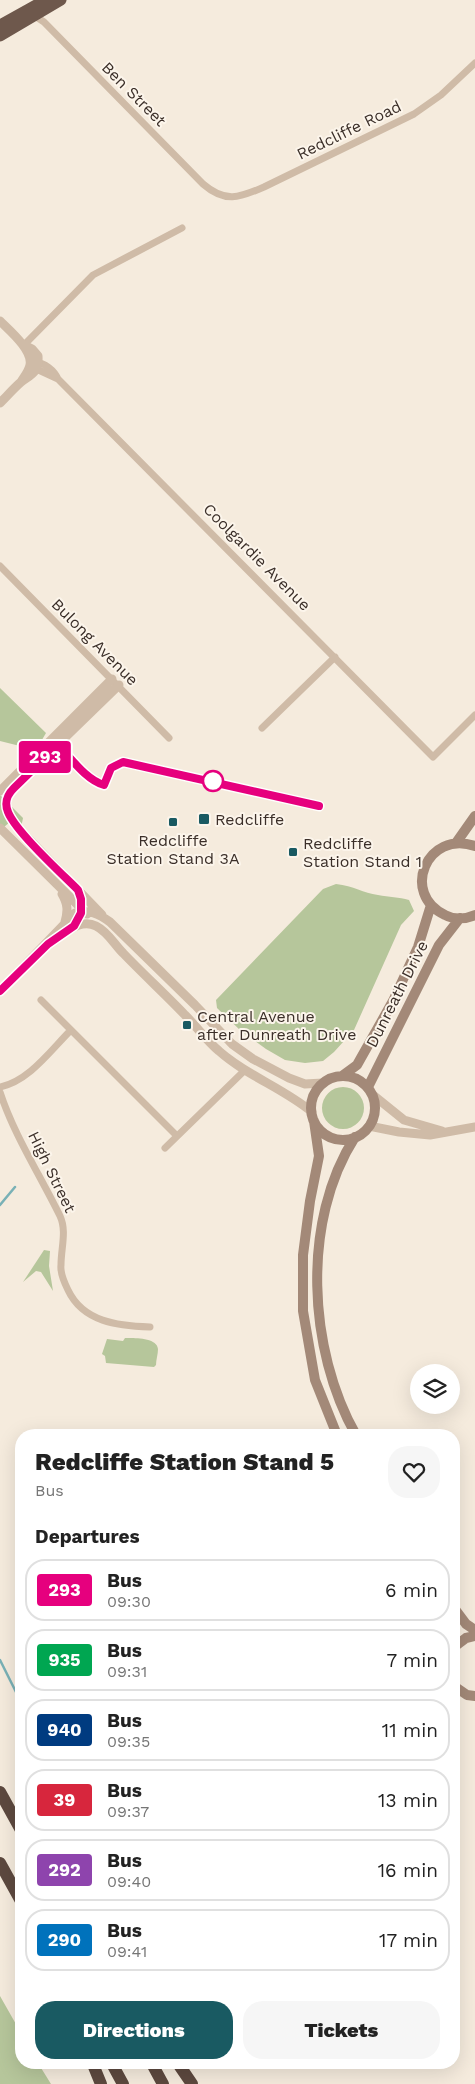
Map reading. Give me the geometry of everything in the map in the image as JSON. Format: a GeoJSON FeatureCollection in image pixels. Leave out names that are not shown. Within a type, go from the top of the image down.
{"type":"FeatureCollection","features":[{"type":"Feature","properties":{"kind":"highway"},"geometry":{"type":"LineString","coordinates":[[0,36],[45,0]]}},
{"type":"Feature","properties":{"kind":"highway"},"geometry":{"type":"LineString","coordinates":[[0,25],[61,0]]}},
{"type":"Feature","properties":{"kind":"highway"},"geometry":{"type":"LineString","coordinates":[[0,1792],[15,1819]]}},
{"type":"Feature","properties":{"kind":"highway"},"geometry":{"type":"LineString","coordinates":[[0,1863],[15,1890]]}},
{"type":"Feature","properties":{"kind":"highway"},"geometry":{"type":"LineString","coordinates":[[95,2069],[101,2084]]}},
{"type":"Feature","properties":{"kind":"highway"},"geometry":{"type":"LineString","coordinates":[[115,2069],[123,2084]]}},
{"type":"Feature","properties":{"kind":"highway"},"geometry":{"type":"LineString","coordinates":[[155,2069],[163,2084]]}},
{"type":"Feature","properties":{"kind":"highway"},"geometry":{"type":"LineString","coordinates":[[182,2069],[192,2084]]}},
{"type":"Feature","properties":{"kind":"main road"},"geometry":{"type":"LineString","coordinates":[[456,843],[475,816]]}},
{"type":"Feature","properties":{"kind":"main road"},"geometry":{"type":"LineString","coordinates":[[475,846],[456,843],[439,849],[426,862],[422,880],[423,890],[431,905],[444,915],[460,918],[475,915]]}},
{"type":"Feature","properties":{"kind":"main road","name":"Dunreath Drive"},"geometry":{"type":"LineString","coordinates":[[342,1076],[357,1065],[393,1001],[418,947],[431,905]]}},
{"type":"Feature","properties":{"kind":"main road","name":"Dunreath Drive"},"geometry":{"type":"LineString","coordinates":[[370,1091],[439,946],[460,918]]}},
{"type":"Feature","properties":{"kind":"main road"},"geometry":{"type":"LineString","coordinates":[[335,1429],[315,1380],[303,1311],[303,1255],[310,1201],[319,1156],[313,1116],[314,1096],[323,1083],[332,1078],[342,1076],[353,1077],[370,1091],[375,1111],[369,1126],[355,1137],[342,1157],[328,1196],[322,1226],[317,1302],[322,1337],[332,1374],[352,1429]]}},
{"type":"Feature","properties":{"kind":"main road"},"geometry":{"type":"LineString","coordinates":[[313,1116],[327,1135],[336,1139],[355,1137]]}},
{"type":"Feature","properties":{"kind":"main road"},"geometry":{"type":"LineString","coordinates":[[460,1616],[466,1624],[475,1630]]}},
{"type":"Feature","properties":{"kind":"main road"},"geometry":{"type":"LineString","coordinates":[[460,1642],[466,1638],[475,1636]]}},
{"type":"Feature","properties":{"kind":"main road"},"geometry":{"type":"LineString","coordinates":[[460,1691],[475,1697]]}},
{"type":"Feature","properties":{"kind":"street","name":"Ben Street"},"geometry":{"type":"LineString","coordinates":[[31,13],[44,22],[203,184],[222,196]]}},
{"type":"Feature","properties":{"kind":"street","name":"Redcliffe Road"},"geometry":{"type":"LineString","coordinates":[[222,196],[240,197],[264,187],[414,114],[441,95],[475,63]]}},
{"type":"Feature","properties":{"kind":"street"},"geometry":{"type":"LineString","coordinates":[[24,345],[92,275],[182,228]]}},
{"type":"Feature","properties":{"kind":"street","name":"Coolgardie Avenue"},"geometry":{"type":"LineString","coordinates":[[0,321],[24,345],[36,353],[38,356],[35,365],[54,373],[58,380],[433,757],[475,715]]}},
{"type":"Feature","properties":{"kind":"street"},"geometry":{"type":"LineString","coordinates":[[0,403],[21,382],[33,375],[35,365]]}},
{"type":"Feature","properties":{"kind":"street","name":"Bulong Avenue"},"geometry":{"type":"LineString","coordinates":[[0,566],[169,738]]}},
{"type":"Feature","properties":{"kind":"street"},"geometry":{"type":"LineString","coordinates":[[262,728],[335,657]]}},
{"type":"Feature","properties":{"kind":"street"},"geometry":{"type":"LineString","coordinates":[[0,791],[115,682]]}},
{"type":"Feature","properties":{"kind":"street"},"geometry":{"type":"LineString","coordinates":[[115,682],[8,795],[6,802],[8,813],[18,828],[78,890],[232,1044],[253,1059],[297,1081],[305,1084],[323,1083]]}},
{"type":"Feature","properties":{"kind":"street"},"geometry":{"type":"LineString","coordinates":[[0,828],[103,930],[121,951],[186,1015],[219,1051],[245,1070],[283,1091],[313,1116]]}},
{"type":"Feature","properties":{"kind":"street"},"geometry":{"type":"LineString","coordinates":[[53,882],[67,903],[68,912],[65,922]]}},
{"type":"Feature","properties":{"kind":"street"},"geometry":{"type":"LineString","coordinates":[[78,890],[82,911],[78,925]]}},
{"type":"Feature","properties":{"kind":"street"},"geometry":{"type":"LineString","coordinates":[[0,991],[48,944],[65,922],[75,913],[82,911],[95,913],[110,922]]}},
{"type":"Feature","properties":{"kind":"street"},"geometry":{"type":"LineString","coordinates":[[48,944],[78,925],[96,926],[103,930]]}},
{"type":"Feature","properties":{"kind":"street"},"geometry":{"type":"LineString","coordinates":[[40,1000],[177,1136]]}},
{"type":"Feature","properties":{"kind":"street"},"geometry":{"type":"LineString","coordinates":[[0,1087],[11,1084],[25,1076],[71,1030]]}},
{"type":"Feature","properties":{"kind":"street"},"geometry":{"type":"LineString","coordinates":[[165,1148],[245,1070]]}},
{"type":"Feature","properties":{"kind":"street"},"geometry":{"type":"LineString","coordinates":[[370,1091],[404,1120],[430,1129],[447,1132]]}},
{"type":"Feature","properties":{"kind":"street","name":"High Street"},"geometry":{"type":"LineString","coordinates":[[0,1092],[10,1117],[63,1223],[61,1272],[72,1299],[84,1310],[100,1320],[123,1326],[150,1328]]}},
{"type":"Feature","properties":{"kind":"street"},"geometry":{"type":"LineString","coordinates":[[369,1126],[399,1132],[430,1135],[475,1127]]}},
{"type":"Feature","properties":{"kind":"green space"},"geometry":{"type":"Polygon","coordinates":[[[0,688],[46,733],[36,750],[0,741],[0,688]]]}},
{"type":"Feature","properties":{"kind":"green space"},"geometry":{"type":"Polygon","coordinates":[[[0,795],[23,818],[21,828],[10,822],[4,827],[0,827],[0,795]]]}},
{"type":"Feature","properties":{"kind":"green space"},"geometry":{"type":"Polygon","coordinates":[[[336,884],[373,894],[409,900],[414,911],[401,925],[354,1030],[323,1061],[305,1063],[285,1060],[241,1031],[217,1008],[216,1000],[323,889],[336,884]]]}},
{"type":"Feature","properties":{"kind":"green space"},"geometry":{"type":"Polygon","coordinates":[[[339,1087],[347,1087],[358,1093],[364,1108],[358,1123],[347,1129],[339,1129],[328,1123],[322,1112],[322,1104],[328,1093],[339,1087]]]}},
{"type":"Feature","properties":{"kind":"green space"},"geometry":{"type":"Polygon","coordinates":[[[44,1250],[50,1251],[49,1266],[53,1291],[41,1272],[36,1271],[23,1282],[44,1250]]]}},
{"type":"Feature","properties":{"kind":"green space"},"geometry":{"type":"Polygon","coordinates":[[[125,1338],[144,1339],[154,1342],[158,1349],[156,1365],[154,1367],[106,1363],[105,1356],[102,1354],[107,1339],[123,1341],[125,1338]]]}},
{"type":"Feature","properties":{"kind":"green space"},"geometry":{"type":"Polygon","coordinates":[[[0,1996],[15,2022],[15,2069],[42,2069],[51,2084],[0,2084],[0,1996]]]}},
{"type":"Feature","properties":{"kind":"waterway"},"geometry":{"type":"LineString","coordinates":[[0,1205],[15,1187]]}},
{"type":"Feature","properties":{"kind":"waterway"},"geometry":{"type":"LineString","coordinates":[[0,1660],[15,1690]]}},
{"type":"Feature","properties":{"kind":"bus line","name":"293"},"geometry":{"type":"LineString","coordinates":[[0,991],[48,944],[74,926],[80,918],[82,905],[78,890],[18,828],[8,813],[6,802],[8,795],[14,788],[58,745],[98,783],[104,785],[111,768],[123,762],[319,806]]}},
{"type":"Feature","properties":{"kind":"place","name":"Redcliffe"},"geometry":{"type":"Point","coordinates":[204,819]}},
{"type":"Feature","properties":{"kind":"place","name":"Redcliffe Station Stand 3A"},"geometry":{"type":"Point","coordinates":[173,822]}},
{"type":"Feature","properties":{"kind":"place","name":"Redcliffe Station Stand 1"},"geometry":{"type":"Point","coordinates":[293,852]}},
{"type":"Feature","properties":{"kind":"place","name":"Central Avenue after Dunreath Drive"},"geometry":{"type":"Point","coordinates":[187,1025]}}]}
